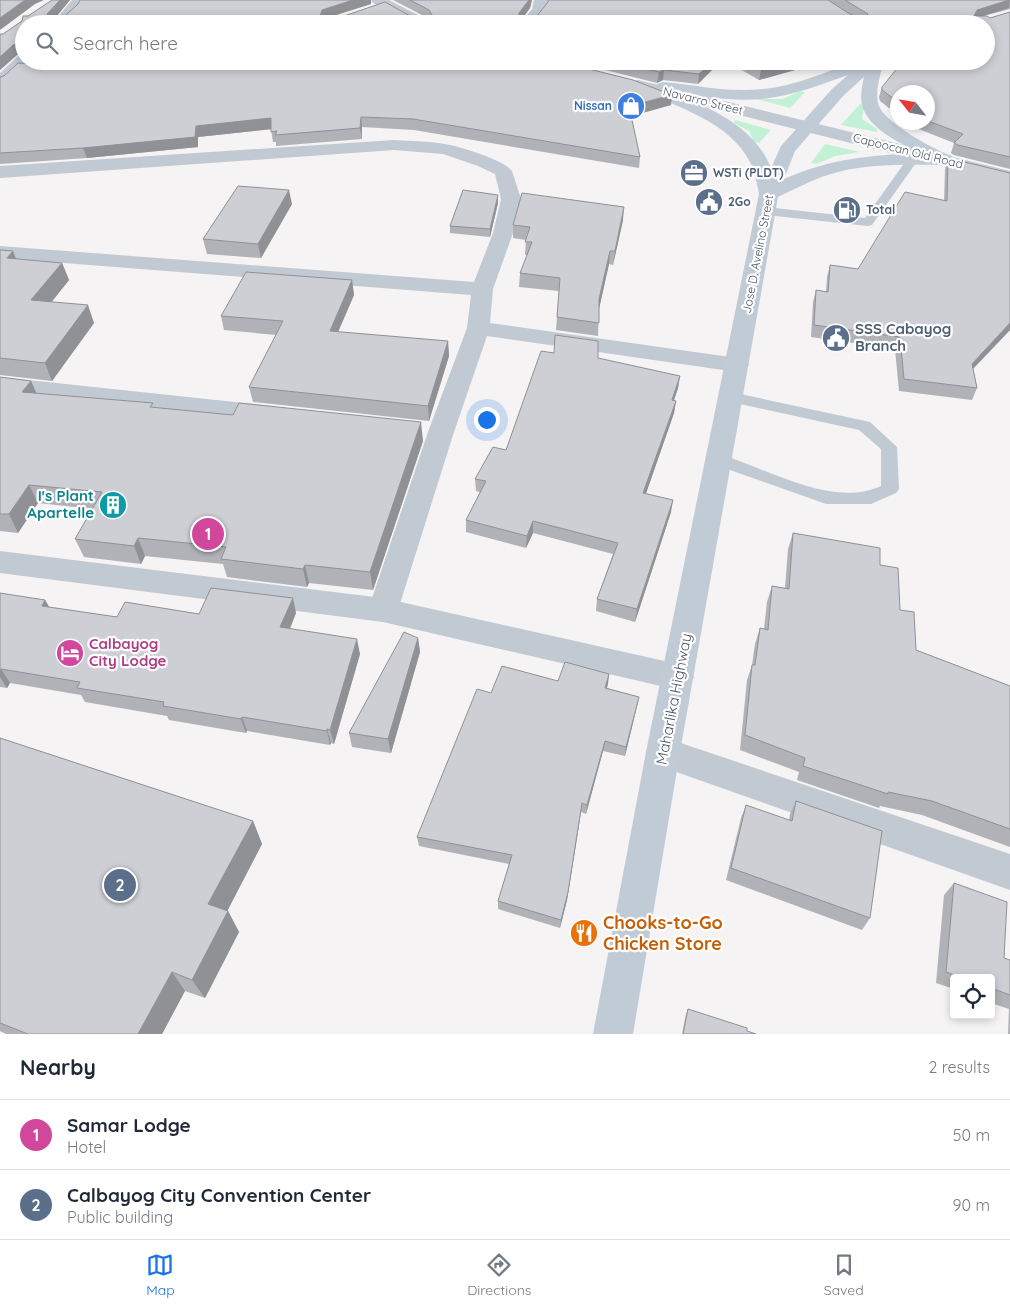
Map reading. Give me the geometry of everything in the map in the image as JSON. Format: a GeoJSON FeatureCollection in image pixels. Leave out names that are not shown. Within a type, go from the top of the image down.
{"type":"FeatureCollection","features":[{"type":"Feature","properties":{"kind":"main road"},"geometry":{"type":"LineString","coordinates":[[628,82],[725,93],[765,93],[801,85],[846,70]]}},
{"type":"Feature","properties":{"kind":"main road","name":"Jose D. Avelino Street"},"geometry":{"type":"LineString","coordinates":[[737,365],[768,202],[787,150],[838,92],[863,70]]}},
{"type":"Feature","properties":{"kind":"main road"},"geometry":{"type":"LineString","coordinates":[[872,70],[870,106],[874,114],[908,140],[946,160]]}},
{"type":"Feature","properties":{"kind":"main road"},"geometry":{"type":"LineString","coordinates":[[628,82],[676,100],[710,116],[744,141],[760,163],[768,202],[812,174],[834,167],[859,162],[946,160]]}},
{"type":"Feature","properties":{"kind":"main road","name":"Maharlika Highway"},"geometry":{"type":"LineString","coordinates":[[613,1034],[663,752],[737,365]]}},
{"type":"Feature","properties":{"kind":"street"},"geometry":{"type":"LineString","coordinates":[[68,15],[79,0]]}},
{"type":"Feature","properties":{"kind":"street"},"geometry":{"type":"LineString","coordinates":[[535,15],[539,10],[541,0]]}},
{"type":"Feature","properties":{"kind":"street"},"geometry":{"type":"LineString","coordinates":[[378,5],[402,15]]}},
{"type":"Feature","properties":{"kind":"street"},"geometry":{"type":"LineString","coordinates":[[0,82],[17,70]]}},
{"type":"Feature","properties":{"kind":"street","name":"Navarro Street"},"geometry":{"type":"LineString","coordinates":[[628,82],[806,127]]}},
{"type":"Feature","properties":{"kind":"street","name":"Capoocan Old Road"},"geometry":{"type":"LineString","coordinates":[[806,127],[1010,177]]}},
{"type":"Feature","properties":{"kind":"street"},"geometry":{"type":"LineString","coordinates":[[0,172],[394,145],[445,149],[484,162],[503,172],[511,199],[503,233],[482,289],[478,328],[431,430],[383,610]]}},
{"type":"Feature","properties":{"kind":"street"},"geometry":{"type":"LineString","coordinates":[[0,252],[482,289]]}},
{"type":"Feature","properties":{"kind":"street"},"geometry":{"type":"LineString","coordinates":[[478,328],[737,365]]}},
{"type":"Feature","properties":{"kind":"street"},"geometry":{"type":"LineString","coordinates":[[0,385],[294,416]]}},
{"type":"Feature","properties":{"kind":"street"},"geometry":{"type":"LineString","coordinates":[[0,562],[383,610],[678,677]]}},
{"type":"Feature","properties":{"kind":"street"},"geometry":{"type":"LineString","coordinates":[[663,752],[1010,872]]}},
{"type":"Feature","properties":{"kind":"lane"},"geometry":{"type":"LineString","coordinates":[[768,202],[868,222],[912,160]]}},
{"type":"Feature","properties":{"kind":"lane"},"geometry":{"type":"LineString","coordinates":[[719,460],[826,498],[871,498],[890,489],[890,446],[864,426],[731,397]]}},
{"type":"Feature","properties":{"kind":"green space"},"geometry":{"type":"Polygon","coordinates":[[[800,91],[805,92],[790,108],[756,99],[783,99],[800,91]]]}},
{"type":"Feature","properties":{"kind":"green space"},"geometry":{"type":"Polygon","coordinates":[[[860,104],[864,106],[862,119],[877,129],[877,132],[841,125],[860,104]]]}},
{"type":"Feature","properties":{"kind":"green space"},"geometry":{"type":"Polygon","coordinates":[[[735,120],[771,130],[759,143],[754,142],[749,131],[734,123],[735,120]]]}},
{"type":"Feature","properties":{"kind":"green space"},"geometry":{"type":"Polygon","coordinates":[[[825,144],[860,152],[835,156],[817,164],[811,163],[825,144]]]}},
{"type":"Feature","properties":{"kind":"building"},"geometry":{"type":"Polygon","coordinates":[[[0,0],[25,0],[0,18],[0,0]]]}},
{"type":"Feature","properties":{"kind":"building"},"geometry":{"type":"Polygon","coordinates":[[[52,0],[60,0],[47,14],[30,15],[52,0]]]}},
{"type":"Feature","properties":{"kind":"building"},"geometry":{"type":"Polygon","coordinates":[[[80,0],[353,0],[322,10],[320,15],[66,15],[80,0]]]}},
{"type":"Feature","properties":{"kind":"building"},"geometry":{"type":"Polygon","coordinates":[[[410,0],[529,0],[519,15],[432,15],[429,10],[410,0]]]}},
{"type":"Feature","properties":{"kind":"building"},"geometry":{"type":"Polygon","coordinates":[[[548,0],[828,0],[851,15],[538,15],[548,0]]]}},
{"type":"Feature","properties":{"kind":"building"},"geometry":{"type":"Polygon","coordinates":[[[845,0],[1009,0],[977,10],[974,15],[867,15],[845,0]]]}},
{"type":"Feature","properties":{"kind":"building"},"geometry":{"type":"Polygon","coordinates":[[[385,2],[408,15],[347,15],[385,2]]]}},
{"type":"Feature","properties":{"kind":"building"},"geometry":{"type":"Polygon","coordinates":[[[1010,12],[1010,157],[954,143],[963,134],[935,124],[935,85],[890,85],[890,96],[882,90],[882,87],[896,70],[995,70],[995,16],[1010,12]]]}},
{"type":"Feature","properties":{"kind":"building"},"geometry":{"type":"Polygon","coordinates":[[[15,26],[15,44],[0,57],[0,34],[15,26]]]}},
{"type":"Feature","properties":{"kind":"building"},"geometry":{"type":"Polygon","coordinates":[[[15,66],[15,70],[593,70],[633,80],[672,95],[629,106],[640,157],[413,119],[361,117],[360,128],[275,135],[277,131],[271,132],[271,118],[196,126],[195,137],[83,148],[0,153],[0,77],[4,76],[15,66]]]}},
{"type":"Feature","properties":{"kind":"building"},"geometry":{"type":"Polygon","coordinates":[[[664,70],[703,70],[699,74],[664,70]]]}},
{"type":"Feature","properties":{"kind":"building"},"geometry":{"type":"Polygon","coordinates":[[[948,158],[1010,173],[1010,323],[972,364],[977,388],[904,379],[900,337],[814,325],[816,290],[828,292],[830,265],[858,269],[905,192],[947,201],[948,158]]]}},
{"type":"Feature","properties":{"kind":"building"},"geometry":{"type":"Polygon","coordinates":[[[238,186],[289,190],[258,244],[203,239],[238,186]]]}},
{"type":"Feature","properties":{"kind":"building"},"geometry":{"type":"Polygon","coordinates":[[[463,190],[498,195],[490,229],[450,226],[463,190]]]}},
{"type":"Feature","properties":{"kind":"building"},"geometry":{"type":"Polygon","coordinates":[[[522,193],[624,207],[615,251],[610,251],[599,299],[599,323],[557,317],[560,278],[520,273],[532,242],[525,242],[530,227],[513,225],[522,193]]]}},
{"type":"Feature","properties":{"kind":"building"},"geometry":{"type":"Polygon","coordinates":[[[0,250],[13,251],[7,258],[62,263],[31,300],[88,305],[45,363],[0,358],[0,250]]]}},
{"type":"Feature","properties":{"kind":"building"},"geometry":{"type":"Polygon","coordinates":[[[246,272],[352,280],[330,331],[448,341],[428,406],[249,387],[283,321],[221,316],[246,272]]]}},
{"type":"Feature","properties":{"kind":"building"},"geometry":{"type":"Polygon","coordinates":[[[555,335],[598,341],[598,358],[680,376],[672,400],[676,401],[643,493],[673,500],[637,609],[597,599],[618,543],[533,521],[527,536],[466,520],[486,481],[475,479],[493,447],[506,450],[541,351],[554,353],[555,335]]]}},
{"type":"Feature","properties":{"kind":"building"},"geometry":{"type":"Polygon","coordinates":[[[0,377],[31,381],[22,392],[153,403],[150,407],[233,415],[239,403],[421,422],[370,572],[305,565],[303,569],[221,559],[226,547],[138,538],[134,546],[75,539],[102,492],[29,485],[9,514],[0,514],[0,377]]]}},
{"type":"Feature","properties":{"kind":"building"},"geometry":{"type":"Polygon","coordinates":[[[793,533],[880,548],[880,565],[898,568],[900,610],[914,612],[916,650],[1010,686],[1010,829],[932,801],[888,792],[888,794],[803,766],[805,758],[745,735],[752,665],[755,665],[760,628],[768,630],[772,586],[789,589],[793,533]]]}},
{"type":"Feature","properties":{"kind":"building"},"geometry":{"type":"Polygon","coordinates":[[[211,588],[293,598],[280,627],[357,639],[330,730],[242,717],[241,719],[163,706],[164,702],[77,688],[80,682],[1,669],[0,671],[0,593],[45,600],[42,606],[117,617],[125,602],[199,614],[211,588]]]}},
{"type":"Feature","properties":{"kind":"building"},"geometry":{"type":"Polygon","coordinates":[[[404,632],[418,638],[388,739],[349,733],[404,632]]]}},
{"type":"Feature","properties":{"kind":"building"},"geometry":{"type":"Polygon","coordinates":[[[565,662],[609,674],[605,688],[639,697],[626,747],[605,741],[587,805],[582,803],[568,892],[561,920],[498,901],[512,855],[417,837],[477,689],[491,693],[502,666],[558,681],[565,662]]]}},
{"type":"Feature","properties":{"kind":"building"},"geometry":{"type":"Polygon","coordinates":[[[0,738],[253,821],[208,904],[228,911],[192,980],[172,972],[138,1034],[28,1034],[0,1023],[0,738]]]}},
{"type":"Feature","properties":{"kind":"building"},"geometry":{"type":"Polygon","coordinates":[[[796,801],[882,831],[870,918],[731,868],[746,805],[792,821],[796,801]]]}},
{"type":"Feature","properties":{"kind":"building"},"geometry":{"type":"Polygon","coordinates":[[[954,883],[1007,902],[1004,958],[1010,960],[1010,995],[995,989],[995,974],[952,974],[946,972],[954,883]]]}},
{"type":"Feature","properties":{"kind":"building"},"geometry":{"type":"Polygon","coordinates":[[[688,1009],[747,1028],[747,1031],[756,1034],[683,1034],[688,1009]]]}},
{"type":"Feature","properties":{"kind":"place","name":"Nissan"},"geometry":{"type":"Point","coordinates":[631,106]}},
{"type":"Feature","properties":{"kind":"place","name":"WSTi (PLDT)"},"geometry":{"type":"Point","coordinates":[694,173]}},
{"type":"Feature","properties":{"kind":"place","name":"2Go"},"geometry":{"type":"Point","coordinates":[709,202]}},
{"type":"Feature","properties":{"kind":"place","name":"Total"},"geometry":{"type":"Point","coordinates":[847,210]}},
{"type":"Feature","properties":{"kind":"place","name":"SSS Cabayog Branch"},"geometry":{"type":"Point","coordinates":[836,338]}},
{"type":"Feature","properties":{"kind":"place","name":"I's Plant Apartelle"},"geometry":{"type":"Point","coordinates":[113,505]}},
{"type":"Feature","properties":{"kind":"place","name":"Samar Lodge"},"geometry":{"type":"Point","coordinates":[208,534]}},
{"type":"Feature","properties":{"kind":"place","name":"Calbayog City Lodge"},"geometry":{"type":"Point","coordinates":[70,653]}},
{"type":"Feature","properties":{"kind":"place","name":"Calbayog City Convention Center"},"geometry":{"type":"Point","coordinates":[120,885]}},
{"type":"Feature","properties":{"kind":"place","name":"Chooks-to-Go Chicken Store"},"geometry":{"type":"Point","coordinates":[584,933]}}]}
